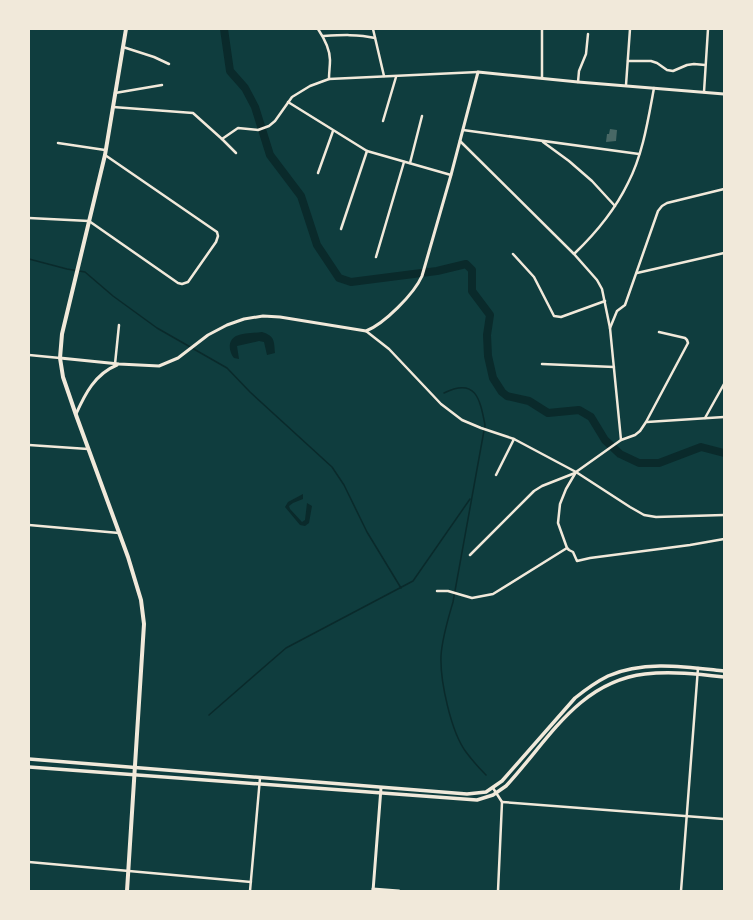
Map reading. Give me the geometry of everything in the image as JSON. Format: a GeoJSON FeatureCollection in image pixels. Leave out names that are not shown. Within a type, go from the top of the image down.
{"type":"FeatureCollection","features":[{"type":"Feature","properties":{"kind":"highway"},"geometry":{"type":"LineString","coordinates":[[126,29],[105,152],[62,334],[60,358],[63,377],[119,533],[141,600],[144,624],[127,891]]}},
{"type":"Feature","properties":{"kind":"main road"},"geometry":{"type":"LineString","coordinates":[[29,759],[381,788],[467,794],[482,793],[493,788],[502,781],[575,698],[589,687],[608,676],[635,668],[654,666],[724,670]]}},
{"type":"Feature","properties":{"kind":"main road"},"geometry":{"type":"LineString","coordinates":[[29,767],[477,800],[497,793],[510,782],[570,711],[602,687],[623,679],[644,674],[697,674],[724,677]]}},
{"type":"Feature","properties":{"kind":"street"},"geometry":{"type":"LineString","coordinates":[[318,29],[323,36],[330,55],[329,80]]}},
{"type":"Feature","properties":{"kind":"street"},"geometry":{"type":"LineString","coordinates":[[373,29],[384,76]]}},
{"type":"Feature","properties":{"kind":"street"},"geometry":{"type":"LineString","coordinates":[[542,29],[542,78]]}},
{"type":"Feature","properties":{"kind":"street"},"geometry":{"type":"LineString","coordinates":[[626,85],[630,29]]}},
{"type":"Feature","properties":{"kind":"street"},"geometry":{"type":"LineString","coordinates":[[704,92],[708,29]]}},
{"type":"Feature","properties":{"kind":"street"},"geometry":{"type":"LineString","coordinates":[[578,82],[579,71],[586,54],[588,34]]}},
{"type":"Feature","properties":{"kind":"street"},"geometry":{"type":"LineString","coordinates":[[323,36],[351,35],[375,38]]}},
{"type":"Feature","properties":{"kind":"street"},"geometry":{"type":"LineString","coordinates":[[123,47],[154,57],[169,64]]}},
{"type":"Feature","properties":{"kind":"street"},"geometry":{"type":"LineString","coordinates":[[628,62],[651,61],[667,70],[673,71],[687,65],[705,65]]}},
{"type":"Feature","properties":{"kind":"street"},"geometry":{"type":"LineString","coordinates":[[366,331],[378,325],[389,316],[415,288],[422,276],[451,175],[478,72]]}},
{"type":"Feature","properties":{"kind":"street"},"geometry":{"type":"LineString","coordinates":[[222,139],[238,128],[258,130],[267,127],[276,121],[292,97],[310,86],[329,80],[478,72],[724,94]]}},
{"type":"Feature","properties":{"kind":"street"},"geometry":{"type":"LineString","coordinates":[[383,121],[396,77]]}},
{"type":"Feature","properties":{"kind":"street"},"geometry":{"type":"LineString","coordinates":[[114,93],[162,85]]}},
{"type":"Feature","properties":{"kind":"street"},"geometry":{"type":"LineString","coordinates":[[574,254],[595,233],[615,206],[629,182],[639,154],[654,87]]}},
{"type":"Feature","properties":{"kind":"street"},"geometry":{"type":"LineString","coordinates":[[288,102],[367,151],[451,175]]}},
{"type":"Feature","properties":{"kind":"street"},"geometry":{"type":"LineString","coordinates":[[112,107],[190,113],[195,115],[236,153]]}},
{"type":"Feature","properties":{"kind":"street"},"geometry":{"type":"LineString","coordinates":[[410,164],[422,116]]}},
{"type":"Feature","properties":{"kind":"street"},"geometry":{"type":"LineString","coordinates":[[463,130],[639,154]]}},
{"type":"Feature","properties":{"kind":"street"},"geometry":{"type":"LineString","coordinates":[[318,173],[333,131]]}},
{"type":"Feature","properties":{"kind":"street"},"geometry":{"type":"LineString","coordinates":[[460,141],[574,254],[597,280],[602,289],[610,328],[620,441]]}},
{"type":"Feature","properties":{"kind":"street"},"geometry":{"type":"LineString","coordinates":[[542,141],[569,161],[592,181],[615,206]]}},
{"type":"Feature","properties":{"kind":"street"},"geometry":{"type":"LineString","coordinates":[[29,218],[89,221],[178,283],[182,284],[190,280],[218,239],[218,233],[216,230],[105,152],[58,143]]}},
{"type":"Feature","properties":{"kind":"street"},"geometry":{"type":"LineString","coordinates":[[341,229],[367,151]]}},
{"type":"Feature","properties":{"kind":"street"},"geometry":{"type":"LineString","coordinates":[[376,257],[404,162]]}},
{"type":"Feature","properties":{"kind":"street"},"geometry":{"type":"LineString","coordinates":[[610,328],[617,311],[626,305],[658,211],[662,206],[667,203],[724,189]]}},
{"type":"Feature","properties":{"kind":"street"},"geometry":{"type":"LineString","coordinates":[[637,273],[724,253]]}},
{"type":"Feature","properties":{"kind":"street"},"geometry":{"type":"LineString","coordinates":[[513,254],[534,277],[554,316],[561,317],[605,301]]}},
{"type":"Feature","properties":{"kind":"street"},"geometry":{"type":"LineString","coordinates":[[29,355],[114,364],[159,366],[171,362],[208,335],[227,325],[244,319],[264,316],[280,317],[366,331],[389,349],[441,404],[462,420],[514,439],[576,472],[644,515],[656,517],[724,515]]}},
{"type":"Feature","properties":{"kind":"street"},"geometry":{"type":"LineString","coordinates":[[114,364],[120,325]]}},
{"type":"Feature","properties":{"kind":"street"},"geometry":{"type":"LineString","coordinates":[[470,555],[534,491],[542,486],[576,472],[620,441],[640,431],[688,343],[685,338],[659,332]]}},
{"type":"Feature","properties":{"kind":"street"},"geometry":{"type":"LineString","coordinates":[[76,415],[83,398],[93,382],[107,370],[119,364]]}},
{"type":"Feature","properties":{"kind":"street"},"geometry":{"type":"LineString","coordinates":[[542,364],[614,367]]}},
{"type":"Feature","properties":{"kind":"street"},"geometry":{"type":"LineString","coordinates":[[704,418],[724,384]]}},
{"type":"Feature","properties":{"kind":"street"},"geometry":{"type":"LineString","coordinates":[[646,422],[724,417]]}},
{"type":"Feature","properties":{"kind":"street"},"geometry":{"type":"LineString","coordinates":[[496,475],[514,439]]}},
{"type":"Feature","properties":{"kind":"street"},"geometry":{"type":"LineString","coordinates":[[29,445],[89,450]]}},
{"type":"Feature","properties":{"kind":"street"},"geometry":{"type":"LineString","coordinates":[[576,472],[566,489],[560,504],[558,518],[559,528],[567,548],[573,552],[577,561],[724,539]]}},
{"type":"Feature","properties":{"kind":"street"},"geometry":{"type":"LineString","coordinates":[[29,525],[119,533]]}},
{"type":"Feature","properties":{"kind":"street"},"geometry":{"type":"LineString","coordinates":[[438,591],[472,598],[493,594],[567,548]]}},
{"type":"Feature","properties":{"kind":"street"},"geometry":{"type":"LineString","coordinates":[[681,891],[698,668]]}},
{"type":"Feature","properties":{"kind":"street"},"geometry":{"type":"LineString","coordinates":[[250,891],[260,778]]}},
{"type":"Feature","properties":{"kind":"street"},"geometry":{"type":"LineString","coordinates":[[381,788],[373,890],[399,891]]}},
{"type":"Feature","properties":{"kind":"street"},"geometry":{"type":"LineString","coordinates":[[493,788],[502,802],[498,891]]}},
{"type":"Feature","properties":{"kind":"street"},"geometry":{"type":"LineString","coordinates":[[502,802],[724,819]]}},
{"type":"Feature","properties":{"kind":"street"},"geometry":{"type":"LineString","coordinates":[[29,862],[250,882]]}},
{"type":"Feature","properties":{"kind":"water"},"geometry":{"type":"Polygon","coordinates":[[[262,332],[272,337],[275,353],[267,355],[264,342],[259,341],[237,346],[239,359],[234,358],[230,347],[233,338],[242,334],[262,332]]]}},
{"type":"Feature","properties":{"kind":"water"},"geometry":{"type":"Polygon","coordinates":[[[303,494],[303,499],[289,506],[302,522],[305,520],[307,503],[312,506],[309,523],[305,526],[300,525],[285,507],[288,502],[303,494]]]}},
{"type":"Feature","properties":{"kind":"building"},"geometry":{"type":"Polygon","coordinates":[[[610,129],[617,130],[616,141],[606,142],[607,134],[609,134],[610,129]]]}},
{"type":"Feature","properties":{"kind":"waterway"},"geometry":{"type":"LineString","coordinates":[[224,29],[230,71],[245,88],[255,107],[270,155],[301,196],[317,245],[339,278],[351,282],[437,271],[466,264],[472,270],[472,291],[490,315],[487,335],[488,356],[493,378],[502,392],[507,396],[529,401],[548,413],[579,410],[591,417],[605,440],[620,454],[639,463],[659,463],[701,447],[724,453]]}},
{"type":"Feature","properties":{"kind":"waterway"},"geometry":{"type":"LineString","coordinates":[[29,259],[85,272],[113,296],[157,328],[227,368],[250,392],[332,467],[344,485],[367,532],[401,588]]}},
{"type":"Feature","properties":{"kind":"waterway"},"geometry":{"type":"LineString","coordinates":[[444,393],[455,389],[470,389],[475,393],[478,399],[485,425],[453,602],[444,635],[441,666],[442,679],[448,706],[456,732],[466,752],[486,775]]}},
{"type":"Feature","properties":{"kind":"waterway"},"geometry":{"type":"LineString","coordinates":[[209,715],[286,648],[413,581],[470,499]]}}]}
